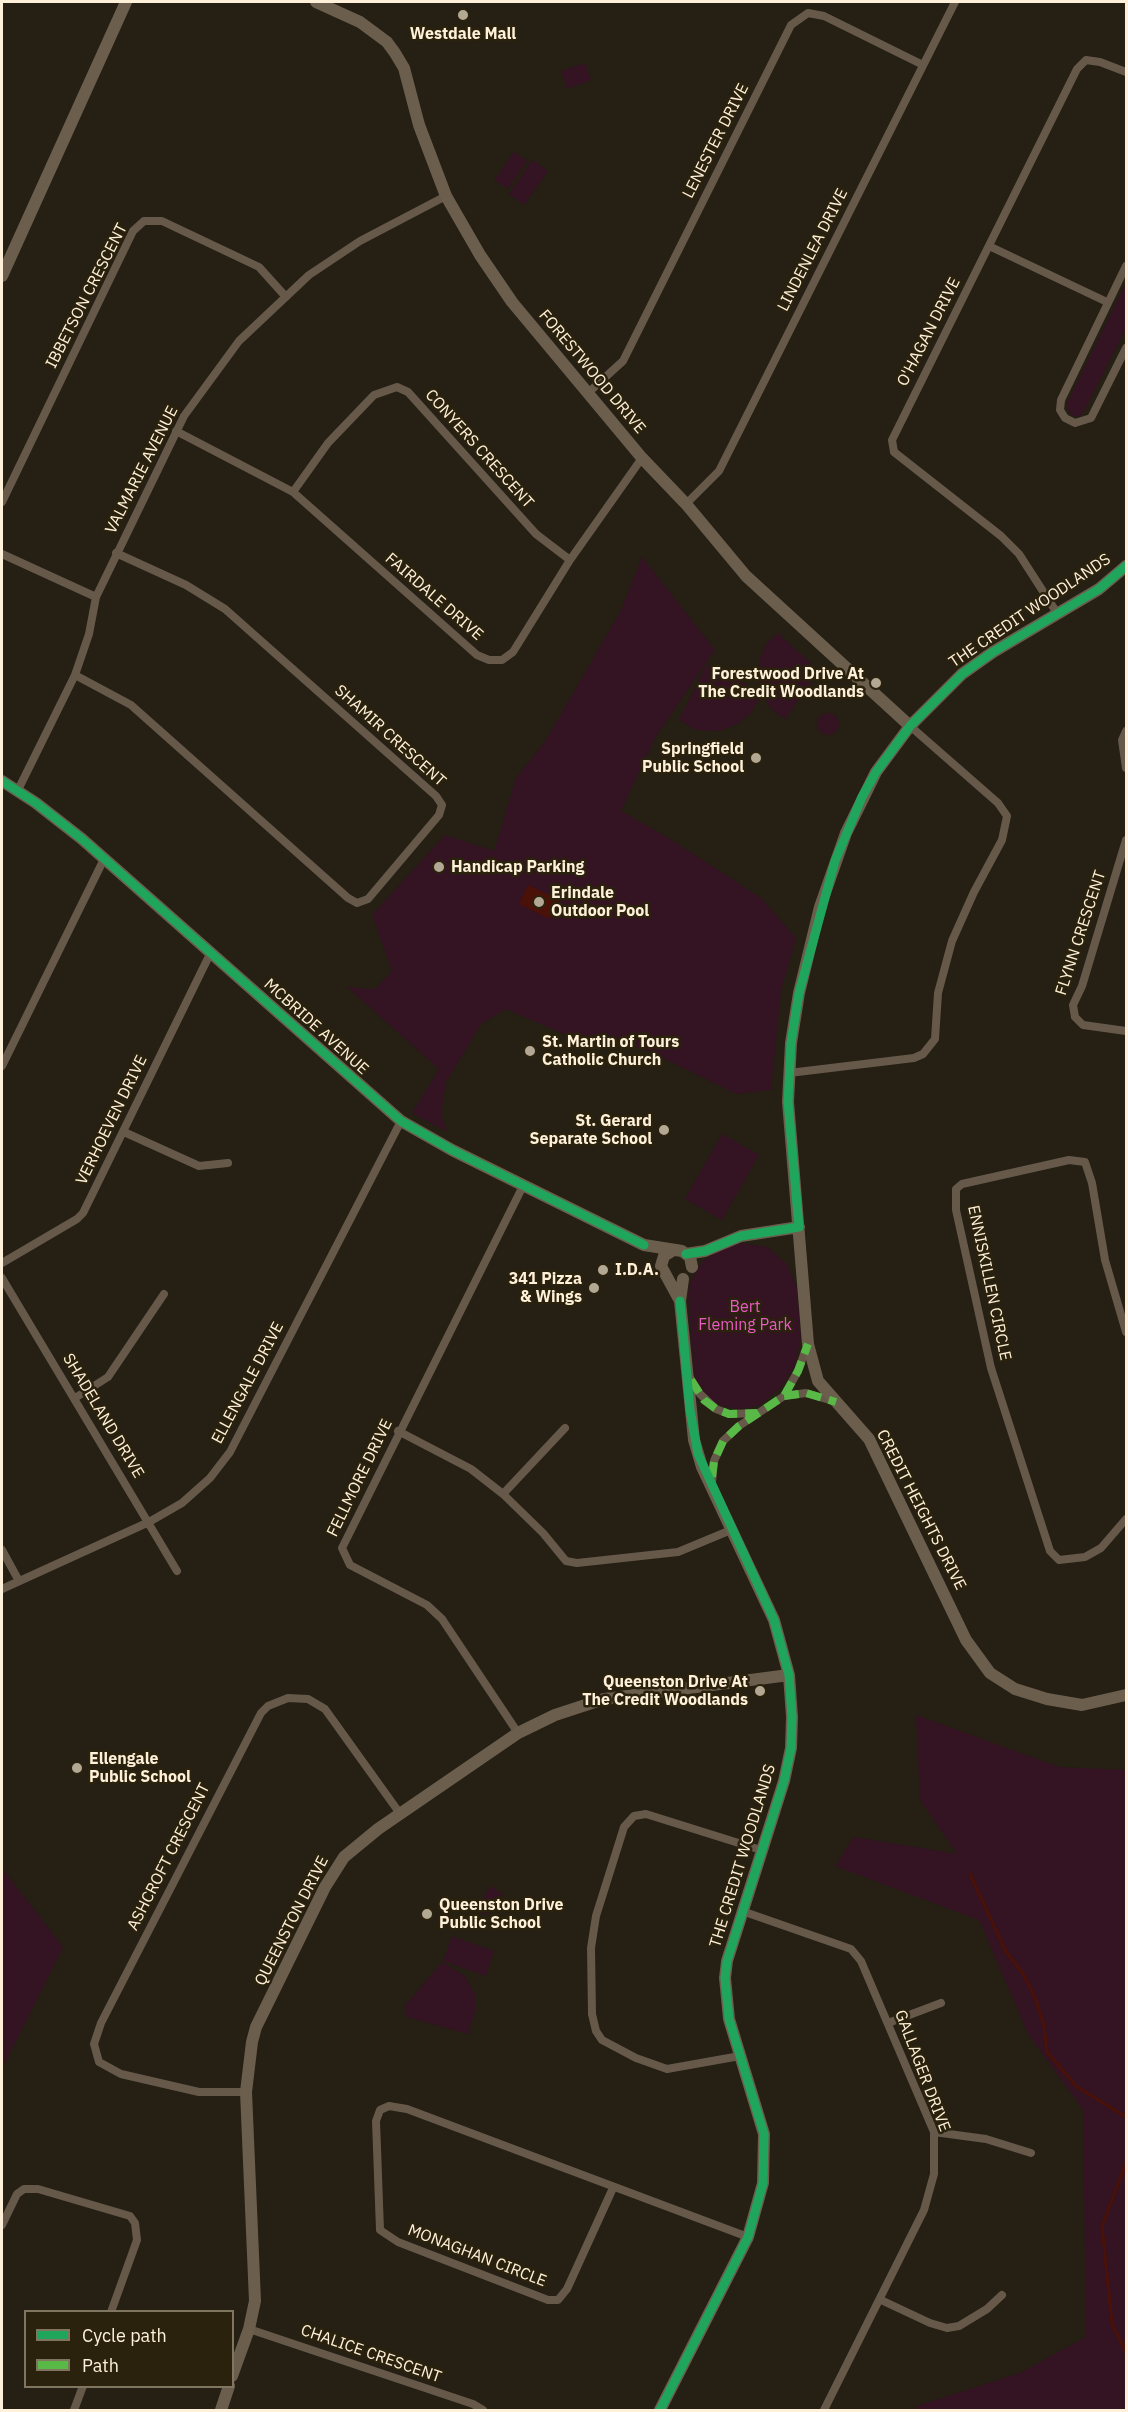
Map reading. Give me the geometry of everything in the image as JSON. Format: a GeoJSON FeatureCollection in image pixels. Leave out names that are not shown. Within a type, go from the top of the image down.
{"type":"FeatureCollection","features":[{"type":"Feature","properties":{"kind":"street"},"geometry":{"type":"LineString","coordinates":[[2,276],[126,2]]}},
{"type":"Feature","properties":{"kind":"street","name":"FORESTWOOD DRIVE"},"geometry":{"type":"LineString","coordinates":[[316,2],[360,22],[387,42],[395,53],[404,68],[419,125],[446,196],[476,248],[512,302],[642,458],[686,504],[746,576],[910,726]]}},
{"type":"Feature","properties":{"kind":"street","name":"LINDENLEA DRIVE"},"geometry":{"type":"LineString","coordinates":[[686,504],[719,471],[955,2]]}},
{"type":"Feature","properties":{"kind":"street","name":"LENESTER DRIVE"},"geometry":{"type":"LineString","coordinates":[[589,392],[622,361],[791,25],[808,14],[824,16],[923,65]]}},
{"type":"Feature","properties":{"kind":"street","name":"O'HAGAN DRIVE"},"geometry":{"type":"LineString","coordinates":[[1057,613],[1019,554],[1001,536],[894,452],[892,440],[1077,69],[1086,60],[1100,62],[1126,72]]}},
{"type":"Feature","properties":{"kind":"street","name":"VALMARIE AVENUE"},"geometry":{"type":"LineString","coordinates":[[18,790],[75,675],[89,634],[96,597],[183,416],[239,341],[309,275],[360,241],[446,196]]}},
{"type":"Feature","properties":{"kind":"street","name":"IBBETSON CRESCENT"},"geometry":{"type":"LineString","coordinates":[[2,502],[134,231],[144,221],[162,221],[258,267],[286,297]]}},
{"type":"Feature","properties":{"kind":"street"},"geometry":{"type":"LineString","coordinates":[[989,246],[1107,302]]}},
{"type":"Feature","properties":{"kind":"street"},"geometry":{"type":"LineString","coordinates":[[1126,266],[1061,400],[1060,410],[1065,418],[1075,423],[1091,418],[1126,348]]}},
{"type":"Feature","properties":{"kind":"street","name":"CONYERS CRESCENT"},"geometry":{"type":"LineString","coordinates":[[293,492],[328,443],[374,395],[398,387],[408,392],[530,528],[570,560]]}},
{"type":"Feature","properties":{"kind":"street","name":"FAIRDALE DRIVE"},"geometry":{"type":"LineString","coordinates":[[176,431],[293,492],[477,655],[489,660],[502,660],[513,652],[570,560],[642,458]]}},
{"type":"Feature","properties":{"kind":"street","name":"SHAMIR CRESCENT"},"geometry":{"type":"LineString","coordinates":[[75,675],[131,705],[348,898],[357,903],[368,899],[439,815],[442,805],[436,796],[225,609],[186,585],[116,553]]}},
{"type":"Feature","properties":{"kind":"street"},"geometry":{"type":"LineString","coordinates":[[2,554],[96,597]]}},
{"type":"Feature","properties":{"kind":"street","name":"THE CREDIT WOODLANDS"},"geometry":{"type":"LineString","coordinates":[[799,1227],[791,1152],[789,1073],[799,993],[835,861],[871,781],[910,726],[962,674],[1099,589],[1126,567]]}},
{"type":"Feature","properties":{"kind":"street"},"geometry":{"type":"LineString","coordinates":[[789,1073],[914,1058],[924,1054],[935,1039],[938,993],[952,941],[974,892],[1002,840],[1007,816],[998,803],[910,726]]}},
{"type":"Feature","properties":{"kind":"street"},"geometry":{"type":"LineString","coordinates":[[1126,731],[1122,740],[1126,768]]}},
{"type":"Feature","properties":{"kind":"street","name":"MCBRIDE AVENUE"},"geometry":{"type":"LineString","coordinates":[[2,781],[61,821],[401,1121],[452,1150],[644,1245],[672,1251]]}},
{"type":"Feature","properties":{"kind":"street","name":"FLYNN CRESCENT"},"geometry":{"type":"LineString","coordinates":[[1126,840],[1082,986],[1073,1005],[1075,1017],[1083,1025],[1126,1030]]}},
{"type":"Feature","properties":{"kind":"street"},"geometry":{"type":"LineString","coordinates":[[2,1066],[104,859]]}},
{"type":"Feature","properties":{"kind":"street","name":"VERHOEVEN DRIVE"},"geometry":{"type":"LineString","coordinates":[[2,1263],[77,1219],[124,1131],[210,954]]}},
{"type":"Feature","properties":{"kind":"street","name":"ELLENGALE DRIVE"},"geometry":{"type":"LineString","coordinates":[[2,1589],[149,1522],[182,1503],[210,1478],[230,1452],[401,1121]]}},
{"type":"Feature","properties":{"kind":"street"},"geometry":{"type":"LineString","coordinates":[[124,1131],[199,1166],[228,1163]]}},
{"type":"Feature","properties":{"kind":"street","name":"ENNISKILLEN CIRCLE"},"geometry":{"type":"LineString","coordinates":[[1126,1332],[1124,1315],[1105,1260],[1092,1182],[1085,1162],[1069,1160],[962,1184],[956,1189],[956,1210],[991,1368],[1050,1551],[1059,1560],[1085,1557],[1101,1548],[1126,1522]]}},
{"type":"Feature","properties":{"kind":"street","name":"FELLMORE DRIVE"},"geometry":{"type":"LineString","coordinates":[[518,1733],[442,1619],[426,1605],[350,1565],[342,1548],[347,1533],[523,1186]]}},
{"type":"Feature","properties":{"kind":"street"},"geometry":{"type":"LineString","coordinates":[[705,1251],[683,1279],[668,1278],[662,1266],[664,1256],[672,1251],[686,1254],[705,1251],[741,1236],[799,1227]]}},
{"type":"Feature","properties":{"kind":"street","name":"CREDIT HEIGHTS DRIVE"},"geometry":{"type":"LineString","coordinates":[[799,1227],[808,1344],[818,1381],[869,1439],[966,1640],[990,1673],[1015,1689],[1047,1699],[1082,1705],[1126,1695]]}},
{"type":"Feature","properties":{"kind":"street","name":"MCBRIDE AVENUE"},"geometry":{"type":"LineString","coordinates":[[644,1245],[662,1266]]}},
{"type":"Feature","properties":{"kind":"street"},"geometry":{"type":"LineString","coordinates":[[686,1254],[692,1267]]}},
{"type":"Feature","properties":{"kind":"street","name":"SHADELAND DRIVE"},"geometry":{"type":"LineString","coordinates":[[2,1278],[177,1572]]}},
{"type":"Feature","properties":{"kind":"street","name":"THE CREDIT WOODLANDS"},"geometry":{"type":"LineString","coordinates":[[668,1278],[680,1301]]}},
{"type":"Feature","properties":{"kind":"street","name":"THE CREDIT WOODLANDS"},"geometry":{"type":"LineString","coordinates":[[660,2410],[748,2237],[763,2183],[764,2134],[757,2104],[729,2019],[725,1978],[727,1961],[784,1781],[791,1748],[792,1717],[789,1676],[774,1620],[702,1467],[694,1440],[680,1301],[683,1279]]}},
{"type":"Feature","properties":{"kind":"street"},"geometry":{"type":"LineString","coordinates":[[75,1398],[108,1377],[164,1294]]}},
{"type":"Feature","properties":{"kind":"street"},"geometry":{"type":"LineString","coordinates":[[712,1486],[714,1461],[723,1441],[729,1433],[783,1396],[798,1371],[808,1344]]}},
{"type":"Feature","properties":{"kind":"street"},"geometry":{"type":"LineString","coordinates":[[687,1371],[700,1394],[716,1409],[729,1414],[760,1413]]}},
{"type":"Feature","properties":{"kind":"street"},"geometry":{"type":"LineString","coordinates":[[783,1396],[806,1394],[836,1402]]}},
{"type":"Feature","properties":{"kind":"street"},"geometry":{"type":"LineString","coordinates":[[503,1494],[565,1428]]}},
{"type":"Feature","properties":{"kind":"street"},"geometry":{"type":"LineString","coordinates":[[399,1431],[471,1469],[503,1494],[543,1533],[566,1561],[577,1563],[678,1552],[731,1530]]}},
{"type":"Feature","properties":{"kind":"street"},"geometry":{"type":"LineString","coordinates":[[2,1551],[19,1581]]}},
{"type":"Feature","properties":{"kind":"street","name":"QUEENSTON DRIVE"},"geometry":{"type":"LineString","coordinates":[[234,2370],[249,2329],[255,2301],[256,2279],[246,2092],[256,2027],[331,1878],[344,1857],[366,1837],[518,1733],[555,1715],[604,1700],[789,1676]]}},
{"type":"Feature","properties":{"kind":"street","name":"ASHCROFT CRESCENT"},"geometry":{"type":"LineString","coordinates":[[246,2092],[199,2092],[121,2074],[99,2062],[94,2044],[101,2023],[261,1713],[268,1706],[288,1698],[308,1699],[325,1709],[401,1815]]}},
{"type":"Feature","properties":{"kind":"street"},"geometry":{"type":"LineString","coordinates":[[740,2056],[667,2070],[636,2058],[602,2040],[596,2031],[592,2014],[591,1948],[596,1916],[624,1827],[634,1816],[646,1814],[761,1850]]}},
{"type":"Feature","properties":{"kind":"street","name":"GALLAGER DRIVE"},"geometry":{"type":"LineString","coordinates":[[742,1911],[851,1949],[861,1961],[934,2132],[934,2174],[924,2210],[824,2410]]}},
{"type":"Feature","properties":{"kind":"street"},"geometry":{"type":"LineString","coordinates":[[888,2023],[941,2003]]}},
{"type":"Feature","properties":{"kind":"street","name":"MONAGHAN CIRCLE"},"geometry":{"type":"LineString","coordinates":[[612,2188],[567,2289],[558,2300],[548,2300],[398,2242],[380,2230],[376,2121],[380,2110],[389,2106],[407,2109],[612,2188],[748,2237]]}},
{"type":"Feature","properties":{"kind":"street"},"geometry":{"type":"LineString","coordinates":[[934,2132],[986,2139],[1031,2153]]}},
{"type":"Feature","properties":{"kind":"street"},"geometry":{"type":"LineString","coordinates":[[2,2225],[17,2194],[24,2189],[38,2189],[130,2216],[135,2223],[137,2240],[112,2310]]}},
{"type":"Feature","properties":{"kind":"street"},"geometry":{"type":"LineString","coordinates":[[881,2300],[930,2324],[946,2328],[959,2326],[978,2315],[1002,2295]]}},
{"type":"Feature","properties":{"kind":"street","name":"CHALICE CRESCENT"},"geometry":{"type":"LineString","coordinates":[[249,2329],[473,2404],[483,2410]]}},
{"type":"Feature","properties":{"kind":"street"},"geometry":{"type":"LineString","coordinates":[[74,2410],[82,2388]]}},
{"type":"Feature","properties":{"kind":"street"},"geometry":{"type":"LineString","coordinates":[[221,2410],[228,2388]]}},
{"type":"Feature","properties":{"kind":"green space"},"geometry":{"type":"Polygon","coordinates":[[[585,63],[591,80],[567,89],[561,71],[585,63]]]}},
{"type":"Feature","properties":{"kind":"green space"},"geometry":{"type":"Polygon","coordinates":[[[514,152],[527,161],[508,189],[494,180],[514,152]]]}},
{"type":"Feature","properties":{"kind":"green space"},"geometry":{"type":"Polygon","coordinates":[[[532,160],[548,171],[524,205],[509,194],[532,160]]]}},
{"type":"Feature","properties":{"kind":"green space"},"geometry":{"type":"Polygon","coordinates":[[[1126,283],[1126,328],[1083,413],[1079,417],[1071,415],[1066,405],[1126,283]]]}},
{"type":"Feature","properties":{"kind":"green space"},"geometry":{"type":"Polygon","coordinates":[[[642,557],[715,650],[655,738],[621,811],[670,839],[761,898],[796,938],[781,991],[771,1090],[736,1094],[649,1051],[606,1039],[582,1042],[506,1009],[482,1023],[446,1082],[441,1114],[447,1132],[412,1113],[439,1069],[347,987],[375,989],[392,971],[372,915],[445,835],[494,851],[516,778],[546,740],[621,610],[642,557]]]}},
{"type":"Feature","properties":{"kind":"green space"},"geometry":{"type":"Polygon","coordinates":[[[778,633],[819,671],[785,719],[771,709],[762,694],[751,713],[737,724],[720,731],[695,730],[679,720],[706,666],[711,665],[762,693],[757,679],[761,655],[766,644],[778,633]]]}},
{"type":"Feature","properties":{"kind":"green space"},"geometry":{"type":"Polygon","coordinates":[[[828,713],[836,716],[839,724],[836,732],[828,735],[820,732],[817,724],[820,716],[828,713]]]}},
{"type":"Feature","properties":{"kind":"green space"},"geometry":{"type":"Polygon","coordinates":[[[722,1134],[759,1155],[722,1220],[685,1199],[722,1134]]]}},
{"type":"Feature","properties":{"kind":"green space","name":"Bert Fleming Park"},"geometry":{"type":"Polygon","coordinates":[[[740,1243],[767,1247],[788,1265],[797,1288],[801,1338],[795,1365],[782,1386],[758,1406],[739,1409],[722,1406],[710,1399],[695,1379],[688,1295],[690,1283],[701,1263],[715,1252],[740,1243]]]}},
{"type":"Feature","properties":{"kind":"green space"},"geometry":{"type":"Polygon","coordinates":[[[916,1715],[1059,1767],[1126,1770],[1126,2410],[915,2410],[917,2406],[1020,2373],[1086,2337],[1083,2110],[1028,2034],[979,1920],[835,1866],[854,1837],[957,1854],[920,1800],[916,1715]]]}},
{"type":"Feature","properties":{"kind":"green space"},"geometry":{"type":"Polygon","coordinates":[[[2,1868],[63,1947],[2,2069],[2,1868]]]}},
{"type":"Feature","properties":{"kind":"green space"},"geometry":{"type":"Polygon","coordinates":[[[491,1886],[503,1894],[490,1913],[482,1914],[477,1906],[491,1886]]]}},
{"type":"Feature","properties":{"kind":"green space"},"geometry":{"type":"Polygon","coordinates":[[[452,1936],[494,1951],[486,1976],[443,1961],[452,1936]]]}},
{"type":"Feature","properties":{"kind":"green space"},"geometry":{"type":"Polygon","coordinates":[[[442,1962],[465,1976],[476,1996],[476,2007],[468,2034],[407,2017],[404,2007],[442,1962]]]}},
{"type":"Feature","properties":{"kind":"shaded area","name":"Erindale Outdoor Pool"},"geometry":{"type":"Polygon","coordinates":[[[528,885],[559,900],[550,919],[519,904],[528,885]]]}},
{"type":"Feature","properties":{"kind":"waterway"},"geometry":{"type":"LineString","coordinates":[[970,1874],[1006,1952],[1024,1975],[1036,2000],[1044,2026],[1047,2052],[1077,2087],[1126,2117]]}},
{"type":"Feature","properties":{"kind":"waterway"},"geometry":{"type":"LineString","coordinates":[[1126,2163],[1102,2226],[1112,2324],[1126,2352]]}},
{"type":"Feature","properties":{"kind":"marked path"},"geometry":{"type":"LineString","coordinates":[[712,1477],[714,1461],[723,1441],[739,1426],[784,1396],[798,1371],[808,1344]]}},
{"type":"Feature","properties":{"kind":"marked path"},"geometry":{"type":"LineString","coordinates":[[691,1380],[704,1400],[716,1409],[729,1414],[757,1413]]}},
{"type":"Feature","properties":{"kind":"marked path"},"geometry":{"type":"LineString","coordinates":[[784,1396],[806,1393],[836,1402]]}},
{"type":"Feature","properties":{"kind":"cycle path"},"geometry":{"type":"LineString","coordinates":[[686,1254],[705,1251],[741,1236],[799,1227],[788,1102],[791,1043],[799,993],[835,861],[862,797],[876,772],[910,726],[962,674],[993,652],[1099,589],[1126,566]]}},
{"type":"Feature","properties":{"kind":"cycle path"},"geometry":{"type":"LineString","coordinates":[[2,781],[36,803],[82,839],[401,1121],[452,1150],[644,1245]]}},
{"type":"Feature","properties":{"kind":"cycle path"},"geometry":{"type":"LineString","coordinates":[[660,2410],[748,2237],[763,2183],[764,2134],[729,2019],[725,1978],[727,1961],[784,1781],[791,1748],[792,1717],[789,1675],[774,1620],[698,1454],[690,1410],[680,1301]]}},
{"type":"Feature","properties":{"kind":"place","name":"Westdale Mall"},"geometry":{"type":"Point","coordinates":[463,15]}},
{"type":"Feature","properties":{"kind":"place","name":"Forestwood Drive At The Credit Woodlands"},"geometry":{"type":"Point","coordinates":[876,683]}},
{"type":"Feature","properties":{"kind":"place","name":"Springfield Public School"},"geometry":{"type":"Point","coordinates":[756,758]}},
{"type":"Feature","properties":{"kind":"place","name":"Handicap Parking"},"geometry":{"type":"Point","coordinates":[439,867]}},
{"type":"Feature","properties":{"kind":"place","name":"Erindale Outdoor Pool"},"geometry":{"type":"Point","coordinates":[539,902]}},
{"type":"Feature","properties":{"kind":"place","name":"St. Martin of Tours Catholic Church"},"geometry":{"type":"Point","coordinates":[530,1051]}},
{"type":"Feature","properties":{"kind":"place","name":"St. Gerard Separate School"},"geometry":{"type":"Point","coordinates":[664,1130]}},
{"type":"Feature","properties":{"kind":"place","name":"I.D.A."},"geometry":{"type":"Point","coordinates":[603,1270]}},
{"type":"Feature","properties":{"kind":"place","name":"341 Pizza & Wings"},"geometry":{"type":"Point","coordinates":[594,1288]}},
{"type":"Feature","properties":{"kind":"place","name":"Queenston Drive At The Credit Woodlands"},"geometry":{"type":"Point","coordinates":[760,1691]}},
{"type":"Feature","properties":{"kind":"place","name":"Ellengale Public School"},"geometry":{"type":"Point","coordinates":[77,1768]}},
{"type":"Feature","properties":{"kind":"place","name":"Queenston Drive Public School"},"geometry":{"type":"Point","coordinates":[427,1914]}}]}
